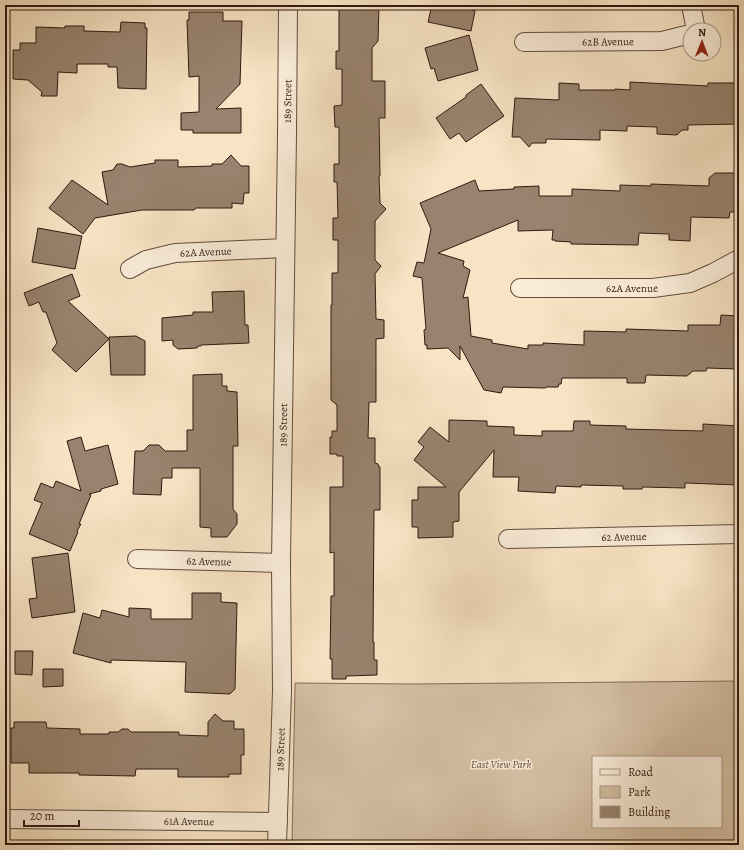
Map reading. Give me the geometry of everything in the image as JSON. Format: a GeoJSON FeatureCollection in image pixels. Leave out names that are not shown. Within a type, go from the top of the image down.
{"type":"FeatureCollection","features":[{"type":"Feature","properties":{"kind":"street","name":"189 Street"},"geometry":{"type":"LineString","coordinates":[[277,845],[282,691],[281,563],[288,5]]}},
{"type":"Feature","properties":{"kind":"street"},"geometry":{"type":"LineString","coordinates":[[691,5],[694,22]]}},
{"type":"Feature","properties":{"kind":"street","name":"62B Avenue"},"geometry":{"type":"LineString","coordinates":[[524,42],[662,41],[682,36]]}},
{"type":"Feature","properties":{"kind":"street","name":"62A Avenue"},"geometry":{"type":"LineString","coordinates":[[130,269],[146,260],[175,253],[285,248]]}},
{"type":"Feature","properties":{"kind":"street","name":"62A Avenue"},"geometry":{"type":"LineString","coordinates":[[520,288],[653,288],[690,283],[739,259]]}},
{"type":"Feature","properties":{"kind":"street","name":"62 Avenue"},"geometry":{"type":"LineString","coordinates":[[508,539],[739,534]]}},
{"type":"Feature","properties":{"kind":"street","name":"62 Avenue"},"geometry":{"type":"LineString","coordinates":[[138,559],[281,563]]}},
{"type":"Feature","properties":{"kind":"street","name":"61A Avenue"},"geometry":{"type":"LineString","coordinates":[[5,819],[278,822]]}},
{"type":"Feature","properties":{"kind":"green space","name":"East View Park"},"geometry":{"type":"Polygon","coordinates":[[[739,681],[739,845],[292,845],[295,683],[412,684],[739,681]]]}},
{"type":"Feature","properties":{"kind":"building"},"geometry":{"type":"Polygon","coordinates":[[[339,5],[379,5],[378,41],[372,48],[372,81],[385,81],[385,118],[379,118],[379,176],[380,203],[386,209],[375,221],[375,260],[381,266],[375,274],[376,319],[384,320],[384,338],[376,339],[376,402],[369,402],[368,438],[375,438],[375,463],[380,467],[380,510],[374,510],[373,642],[374,660],[377,660],[377,675],[346,676],[346,679],[332,679],[332,659],[330,659],[331,596],[334,596],[334,552],[330,553],[330,487],[343,487],[343,456],[330,454],[330,437],[332,437],[332,431],[337,431],[337,405],[331,400],[331,305],[332,273],[338,273],[338,240],[333,240],[333,218],[338,218],[337,182],[334,182],[334,164],[339,164],[339,127],[335,127],[334,106],[342,105],[342,69],[336,69],[336,51],[339,51],[339,5]]]}},
{"type":"Feature","properties":{"kind":"building"},"geometry":{"type":"Polygon","coordinates":[[[432,5],[467,5],[467,8],[475,11],[471,31],[428,22],[432,5]]]}},
{"type":"Feature","properties":{"kind":"building"},"geometry":{"type":"Polygon","coordinates":[[[189,12],[223,12],[223,21],[242,21],[240,84],[216,109],[241,108],[241,133],[193,133],[193,130],[181,130],[181,113],[199,112],[199,76],[189,77],[187,20],[189,20],[189,12]]]}},
{"type":"Feature","properties":{"kind":"building"},"geometry":{"type":"Polygon","coordinates":[[[121,22],[145,23],[145,28],[147,28],[146,89],[118,88],[117,67],[108,67],[108,64],[77,64],[77,73],[58,72],[57,96],[41,96],[42,92],[28,80],[13,79],[13,50],[20,50],[20,43],[36,43],[36,27],[65,28],[65,26],[84,26],[84,31],[120,32],[121,22]]]}},
{"type":"Feature","properties":{"kind":"building"},"geometry":{"type":"Polygon","coordinates":[[[469,35],[478,70],[438,81],[434,68],[431,69],[425,48],[469,35]]]}},
{"type":"Feature","properties":{"kind":"building"},"geometry":{"type":"Polygon","coordinates":[[[630,82],[708,86],[708,83],[739,83],[739,124],[688,125],[688,130],[682,130],[677,135],[657,134],[657,127],[627,126],[627,131],[600,130],[600,140],[546,139],[546,143],[532,143],[529,147],[520,137],[512,137],[515,98],[559,100],[559,83],[579,84],[579,90],[630,90],[630,82]]]}},
{"type":"Feature","properties":{"kind":"building"},"geometry":{"type":"Polygon","coordinates":[[[481,84],[504,116],[466,142],[459,133],[450,139],[436,118],[466,97],[466,95],[481,84]]]}},
{"type":"Feature","properties":{"kind":"building"},"geometry":{"type":"Polygon","coordinates":[[[231,155],[241,166],[249,166],[249,193],[244,193],[243,204],[232,203],[232,208],[142,210],[95,218],[83,234],[49,208],[72,180],[108,205],[102,172],[113,170],[117,164],[130,167],[155,163],[155,160],[178,160],[178,167],[212,166],[212,164],[222,164],[231,155]]]}},
{"type":"Feature","properties":{"kind":"building"},"geometry":{"type":"Polygon","coordinates":[[[715,173],[739,173],[739,210],[730,212],[729,218],[691,217],[690,241],[669,240],[669,234],[639,233],[638,245],[571,244],[571,242],[552,240],[553,230],[518,231],[518,220],[438,253],[464,261],[463,266],[470,270],[463,298],[468,297],[471,336],[492,340],[492,343],[528,349],[528,345],[543,345],[543,343],[584,345],[584,331],[626,332],[626,329],[688,331],[688,325],[720,325],[721,315],[739,316],[738,369],[707,368],[706,371],[693,371],[687,376],[646,375],[645,383],[627,383],[627,378],[562,378],[561,384],[559,384],[558,387],[503,387],[501,393],[484,390],[460,346],[460,360],[448,348],[427,349],[427,345],[425,345],[424,330],[426,329],[422,278],[413,276],[417,262],[424,263],[431,229],[420,203],[475,180],[479,191],[539,186],[539,196],[572,196],[572,189],[620,191],[620,185],[651,186],[651,184],[709,186],[709,178],[715,173]]]}},
{"type":"Feature","properties":{"kind":"building"},"geometry":{"type":"Polygon","coordinates":[[[38,228],[82,236],[75,269],[32,262],[38,228]]]}},
{"type":"Feature","properties":{"kind":"building"},"geometry":{"type":"Polygon","coordinates":[[[72,274],[80,296],[68,301],[109,339],[76,372],[52,350],[57,343],[46,312],[43,312],[39,302],[29,306],[24,293],[72,274]]]}},
{"type":"Feature","properties":{"kind":"building"},"geometry":{"type":"Polygon","coordinates":[[[244,291],[245,325],[248,325],[249,343],[201,345],[197,348],[178,349],[173,345],[173,340],[162,341],[162,318],[193,315],[193,312],[213,312],[212,292],[244,291]]]}},
{"type":"Feature","properties":{"kind":"building"},"geometry":{"type":"Polygon","coordinates":[[[136,336],[145,341],[145,375],[111,375],[109,337],[136,336]]]}},
{"type":"Feature","properties":{"kind":"building"},"geometry":{"type":"Polygon","coordinates":[[[222,374],[222,386],[227,386],[227,391],[237,392],[238,446],[233,446],[233,509],[237,514],[237,524],[227,537],[211,537],[211,528],[200,527],[200,468],[172,468],[172,478],[162,478],[161,495],[133,494],[135,451],[143,451],[149,445],[159,445],[165,451],[187,451],[187,430],[193,430],[193,375],[222,374]]]}},
{"type":"Feature","properties":{"kind":"building"},"geometry":{"type":"Polygon","coordinates":[[[449,420],[487,421],[487,426],[514,427],[514,435],[542,436],[542,431],[573,431],[574,421],[590,421],[590,425],[626,426],[626,429],[703,431],[703,424],[739,426],[739,485],[685,483],[685,488],[643,487],[642,489],[623,489],[623,486],[581,485],[581,487],[556,486],[555,493],[518,491],[519,477],[493,477],[494,450],[459,492],[459,521],[453,522],[453,537],[418,538],[418,527],[412,527],[412,500],[418,500],[418,487],[446,487],[414,460],[424,447],[418,442],[430,427],[449,442],[449,420]]]}},
{"type":"Feature","properties":{"kind":"building"},"geometry":{"type":"Polygon","coordinates":[[[81,437],[85,451],[108,445],[118,484],[89,494],[91,495],[70,551],[29,534],[42,503],[34,500],[41,483],[53,488],[56,481],[81,491],[67,441],[81,437]]]}},
{"type":"Feature","properties":{"kind":"building"},"geometry":{"type":"Polygon","coordinates":[[[68,553],[75,612],[32,618],[29,599],[37,598],[32,558],[68,553]]]}},
{"type":"Feature","properties":{"kind":"building"},"geometry":{"type":"Polygon","coordinates":[[[192,593],[221,593],[221,602],[237,603],[235,689],[230,694],[185,692],[186,662],[111,660],[111,663],[73,653],[83,613],[100,618],[102,610],[129,617],[129,608],[151,609],[151,619],[192,619],[192,593]]]}},
{"type":"Feature","properties":{"kind":"building"},"geometry":{"type":"Polygon","coordinates":[[[15,651],[33,651],[32,675],[15,674],[15,651]]]}},
{"type":"Feature","properties":{"kind":"building"},"geometry":{"type":"Polygon","coordinates":[[[43,669],[63,669],[63,686],[43,687],[43,669]]]}},
{"type":"Feature","properties":{"kind":"building"},"geometry":{"type":"Polygon","coordinates":[[[215,714],[223,721],[234,721],[234,729],[244,729],[244,755],[241,755],[241,774],[229,774],[229,777],[178,777],[178,769],[136,769],[135,776],[79,775],[79,773],[29,773],[29,763],[11,763],[11,728],[14,728],[14,722],[46,722],[47,728],[80,729],[80,734],[109,734],[109,732],[118,732],[122,729],[128,729],[131,732],[179,732],[179,735],[208,736],[208,722],[215,714]]]}}]}
